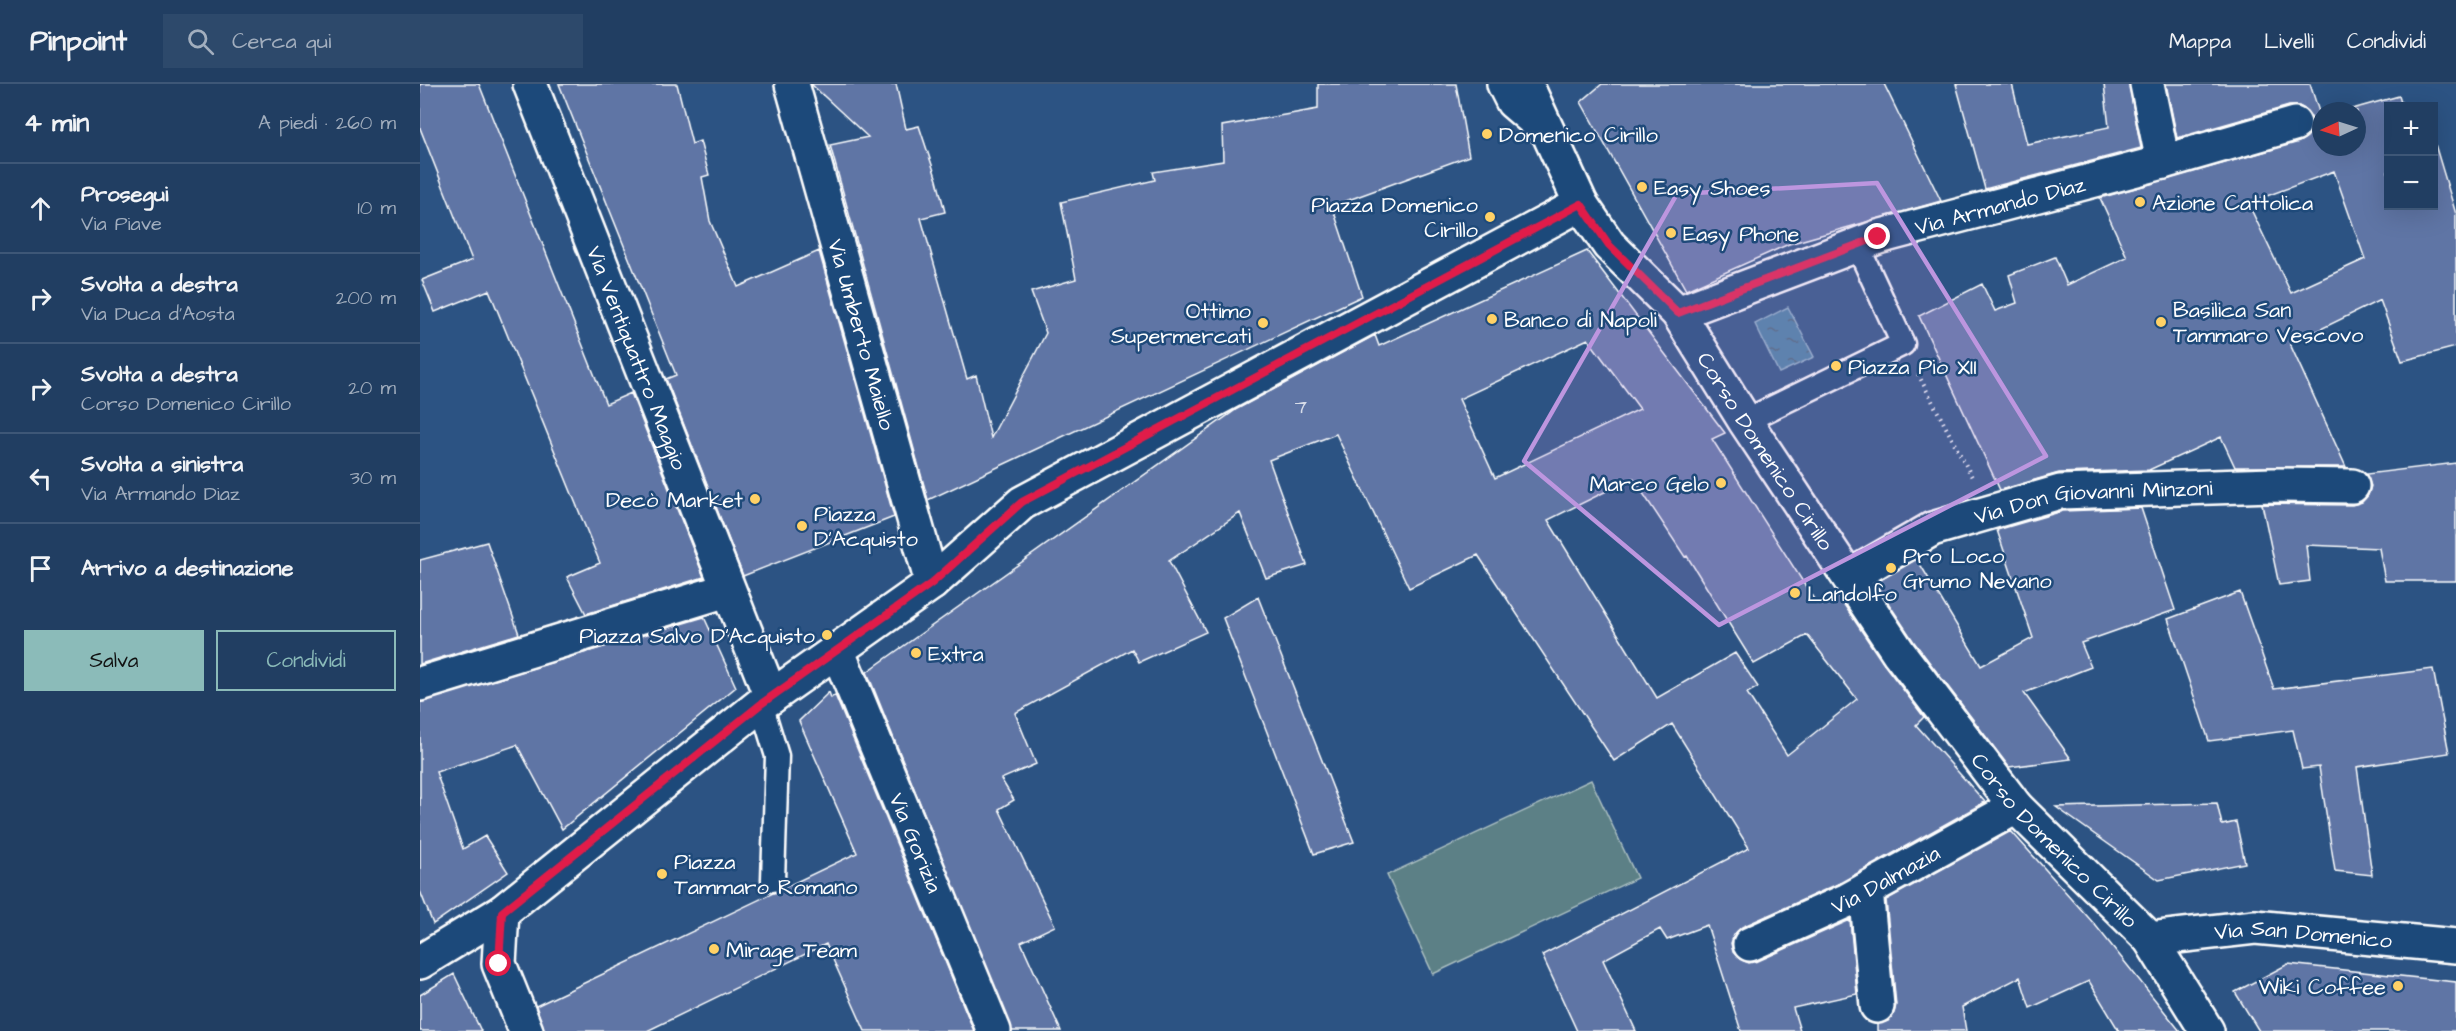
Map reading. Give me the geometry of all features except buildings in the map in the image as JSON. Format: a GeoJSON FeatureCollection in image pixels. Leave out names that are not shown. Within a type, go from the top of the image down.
{"type":"FeatureCollection","features":[{"type":"Feature","properties":{"kind":"street","name":"Via Ventiquattro Maggio"},"geometry":{"type":"LineString","coordinates":[[530,84],[727,590],[766,701]]}},
{"type":"Feature","properties":{"kind":"street","name":"Via Umberto Maiello"},"geometry":{"type":"LineString","coordinates":[[792,84],[932,583]]}},
{"type":"Feature","properties":{"kind":"street"},"geometry":{"type":"LineString","coordinates":[[1504,84],[1513,102],[1547,131]]}},
{"type":"Feature","properties":{"kind":"street","name":"Corso Domenico Cirillo"},"geometry":{"type":"LineString","coordinates":[[1526,84],[1581,204],[1609,245],[1678,313],[1744,421],[1899,653],[2016,807],[2150,939],[2207,1031]]}},
{"type":"Feature","properties":{"kind":"street"},"geometry":{"type":"LineString","coordinates":[[2147,84],[2163,162]]}},
{"type":"Feature","properties":{"kind":"street","name":"Via Armando Diaz"},"geometry":{"type":"LineString","coordinates":[[1678,313],[1878,237],[2163,162],[2294,124]]}},
{"type":"Feature","properties":{"kind":"street"},"geometry":{"type":"LineString","coordinates":[[420,962],[502,912],[766,701],[932,583],[1022,502],[1581,204]]}},
{"type":"Feature","properties":{"kind":"street","name":"Via Don Giovanni Minzoni"},"geometry":{"type":"LineString","coordinates":[[1849,577],[1932,529],[2060,492],[2273,485],[2352,486]]}},
{"type":"Feature","properties":{"kind":"street"},"geometry":{"type":"LineString","coordinates":[[420,684],[727,590]]}},
{"type":"Feature","properties":{"kind":"street","name":"Via Gorizia"},"geometry":{"type":"LineString","coordinates":[[838,652],[994,1031]]}},
{"type":"Feature","properties":{"kind":"street","name":"Via Dalmazia"},"geometry":{"type":"LineString","coordinates":[[1750,944],[1866,890],[2016,807]]}},
{"type":"Feature","properties":{"kind":"street"},"geometry":{"type":"LineString","coordinates":[[1866,890],[1877,1006]]}},
{"type":"Feature","properties":{"kind":"street"},"geometry":{"type":"LineString","coordinates":[[502,912],[499,964],[526,1031]]}},
{"type":"Feature","properties":{"kind":"street","name":"Via San Domenico"},"geometry":{"type":"LineString","coordinates":[[2150,939],[2255,927],[2456,946]]}},
{"type":"Feature","properties":{"kind":"lane"},"geometry":{"type":"LineString","coordinates":[[1744,421],[1903,345],[1857,245]]}},
{"type":"Feature","properties":{"kind":"lane"},"geometry":{"type":"LineString","coordinates":[[766,701],[777,756],[773,879]]}},
{"type":"Feature","properties":{"kind":"path"},"geometry":{"type":"LineString","coordinates":[[1903,345],[1973,479]]}},
{"type":"Feature","properties":{"kind":"highlighted area"},"geometry":{"type":"Polygon","coordinates":[[[1877,183],[2046,456],[1719,625],[1524,461],[1677,194],[1877,183]]]}},
{"type":"Feature","properties":{"kind":"green space"},"geometry":{"type":"Polygon","coordinates":[[[1591,780],[1637,878],[1433,974],[1387,875],[1591,780]]]}},
{"type":"Feature","properties":{"kind":"water"},"geometry":{"type":"Polygon","coordinates":[[[1788,307],[1814,357],[1779,373],[1755,324],[1788,307]]]}},
{"type":"Feature","properties":{"kind":"place","name":"Domenico Cirillo"},"geometry":{"type":"Point","coordinates":[1487,134]}},
{"type":"Feature","properties":{"kind":"place","name":"Easy Shoes"},"geometry":{"type":"Point","coordinates":[1642,187]}},
{"type":"Feature","properties":{"kind":"place","name":"Azione Cattolica"},"geometry":{"type":"Point","coordinates":[2140,202]}},
{"type":"Feature","properties":{"kind":"place","name":"Piazza Domenico Cirillo"},"geometry":{"type":"Point","coordinates":[1490,217]}},
{"type":"Feature","properties":{"kind":"place","name":"Easy Phone"},"geometry":{"type":"Point","coordinates":[1671,233]}},
{"type":"Feature","properties":{"kind":"place","name":"Banco di Napoli"},"geometry":{"type":"Point","coordinates":[1492,319]}},
{"type":"Feature","properties":{"kind":"place","name":"Basilica San Tammaro Vescovo"},"geometry":{"type":"Point","coordinates":[2161,322]}},
{"type":"Feature","properties":{"kind":"place","name":"Ottimo Supermercati"},"geometry":{"type":"Point","coordinates":[1263,323]}},
{"type":"Feature","properties":{"kind":"place","name":"Piazza Pio XII"},"geometry":{"type":"Point","coordinates":[1836,366]}},
{"type":"Feature","properties":{"kind":"place","name":"Marco Gelo"},"geometry":{"type":"Point","coordinates":[1721,483]}},
{"type":"Feature","properties":{"kind":"place","name":"Decò Market"},"geometry":{"type":"Point","coordinates":[755,499]}},
{"type":"Feature","properties":{"kind":"place","name":"Piazza D'Acquisto"},"geometry":{"type":"Point","coordinates":[802,526]}},
{"type":"Feature","properties":{"kind":"place","name":"Pro Loco Grumo Nevano"},"geometry":{"type":"Point","coordinates":[1891,568]}},
{"type":"Feature","properties":{"kind":"place","name":"Landolfo"},"geometry":{"type":"Point","coordinates":[1795,593]}},
{"type":"Feature","properties":{"kind":"place","name":"Piazza Salvo D'Acquisto"},"geometry":{"type":"Point","coordinates":[827,635]}},
{"type":"Feature","properties":{"kind":"place","name":"Extra"},"geometry":{"type":"Point","coordinates":[916,653]}},
{"type":"Feature","properties":{"kind":"place","name":"Piazza Tammaro Romano"},"geometry":{"type":"Point","coordinates":[662,874]}},
{"type":"Feature","properties":{"kind":"place","name":"Mirage Team"},"geometry":{"type":"Point","coordinates":[714,949]}},
{"type":"Feature","properties":{"kind":"place","name":"Wiki Coffee"},"geometry":{"type":"Point","coordinates":[2398,986]}},
{"type":"Feature","properties":{"kind":"route"},"geometry":{"type":"LineString","coordinates":[[499,964],[502,912],[761,704],[838,652],[932,583],[1022,502],[1323,340],[1581,204],[1609,245],[1678,313],[1878,237]]}}]}
